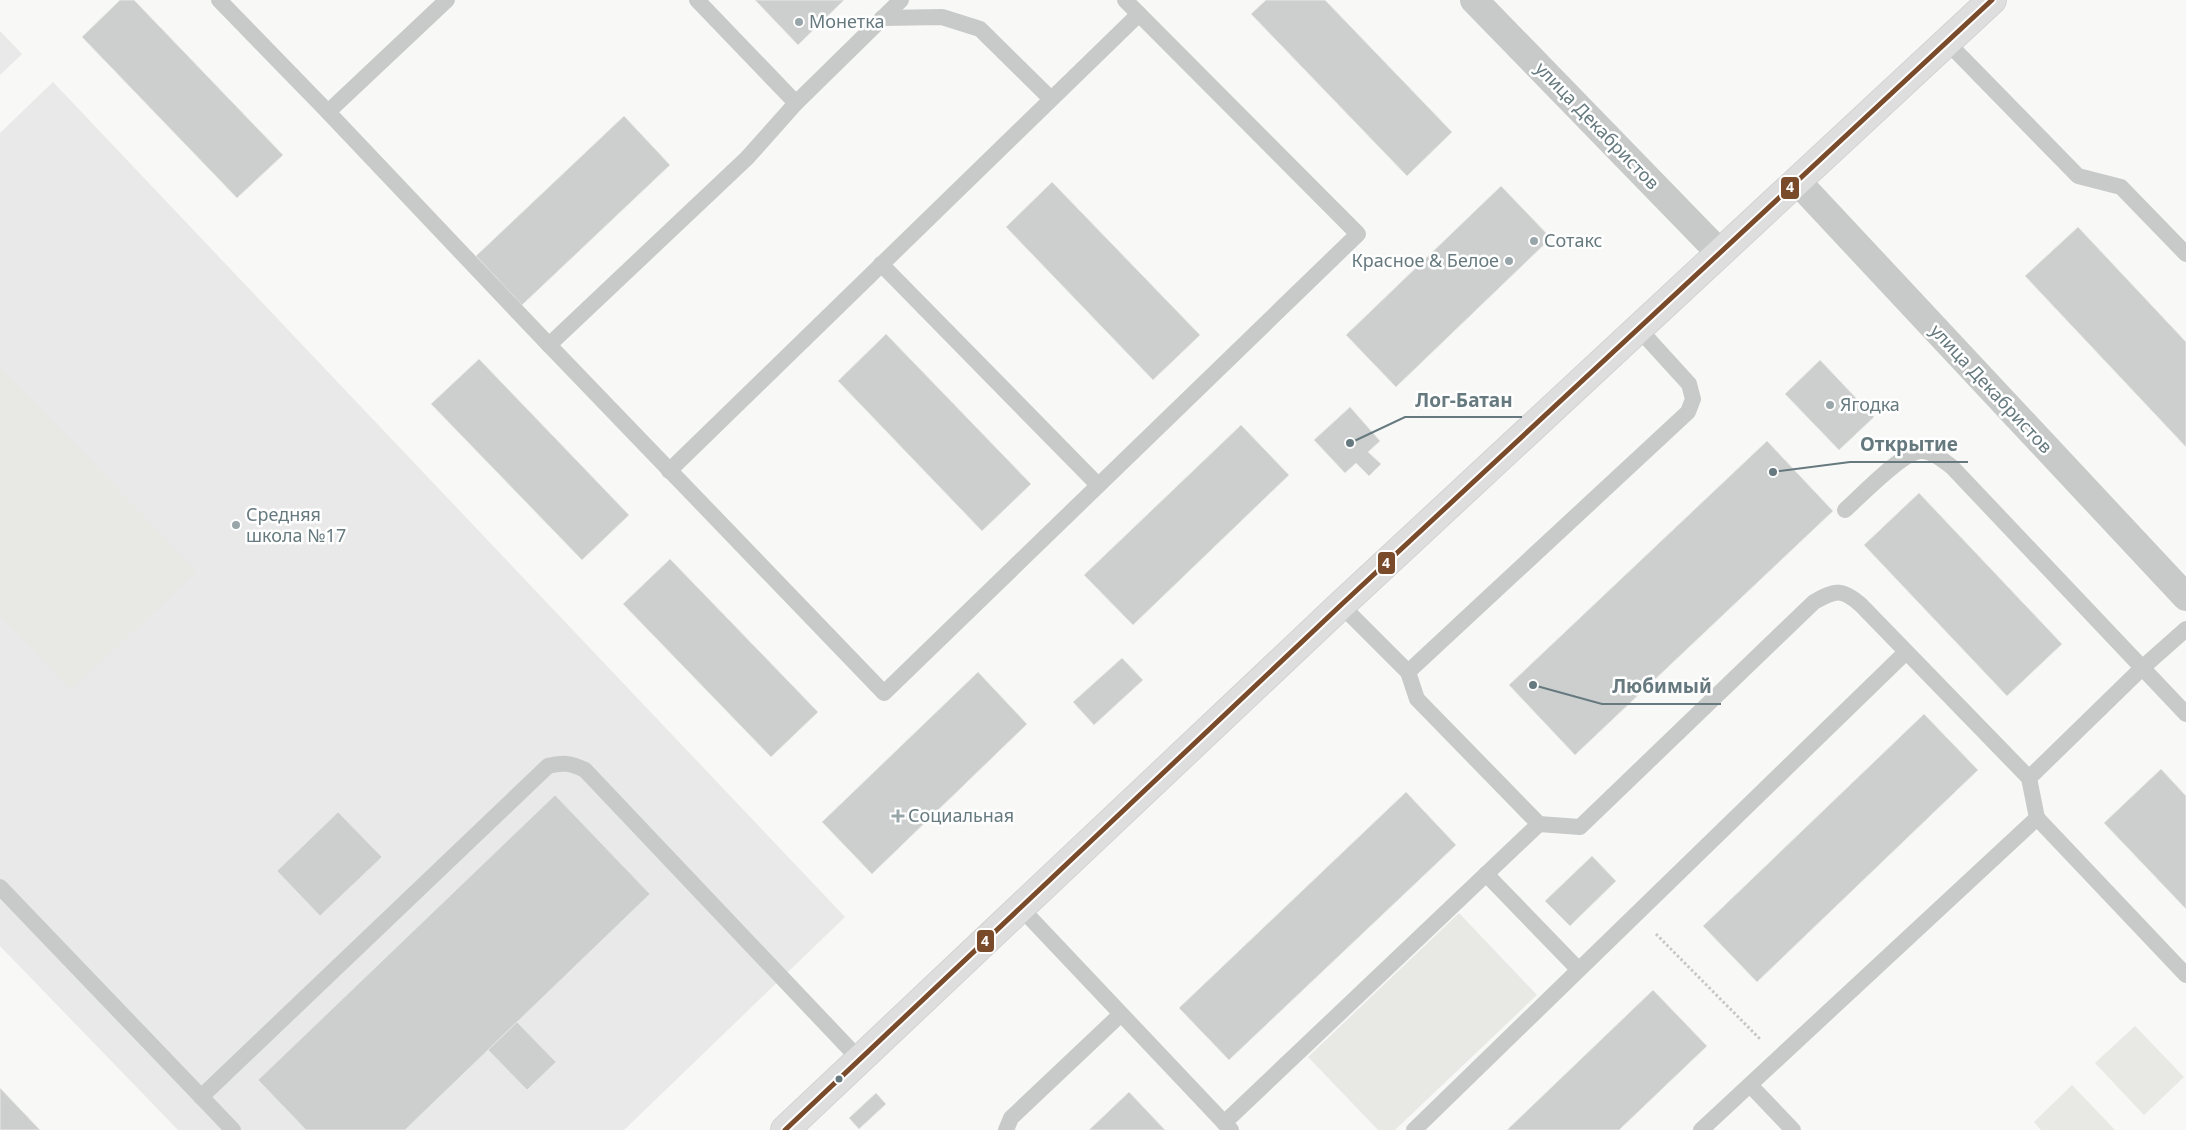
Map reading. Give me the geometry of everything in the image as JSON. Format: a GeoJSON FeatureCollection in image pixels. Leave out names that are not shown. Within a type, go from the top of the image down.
{"type":"FeatureCollection","features":[{"type":"Feature","properties":{"kind":"street","name":"улица Декабристов"},"geometry":{"type":"LineString","coordinates":[[1474,0],[1719,252]]}},
{"type":"Feature","properties":{"kind":"street"},"geometry":{"type":"LineString","coordinates":[[785,1130],[1341,605],[1992,0]]}},
{"type":"Feature","properties":{"kind":"street","name":"улица Декабристов"},"geometry":{"type":"LineString","coordinates":[[1797,181],[2186,597]]}},
{"type":"Feature","properties":{"kind":"lane"},"geometry":{"type":"LineString","coordinates":[[219,0],[884,694],[1358,234],[1125,0]]}},
{"type":"Feature","properties":{"kind":"lane"},"geometry":{"type":"LineString","coordinates":[[328,112],[448,0]]}},
{"type":"Feature","properties":{"kind":"lane"},"geometry":{"type":"LineString","coordinates":[[697,0],[796,103]]}},
{"type":"Feature","properties":{"kind":"lane"},"geometry":{"type":"LineString","coordinates":[[549,344],[747,158],[796,103],[901,0]]}},
{"type":"Feature","properties":{"kind":"lane"},"geometry":{"type":"LineString","coordinates":[[669,471],[1139,14]]}},
{"type":"Feature","properties":{"kind":"lane"},"geometry":{"type":"LineString","coordinates":[[882,18],[942,17],[980,29],[1051,100]]}},
{"type":"Feature","properties":{"kind":"lane"},"geometry":{"type":"LineString","coordinates":[[1948,42],[2078,176],[2121,187],[2186,254]]}},
{"type":"Feature","properties":{"kind":"lane"},"geometry":{"type":"LineString","coordinates":[[881,264],[1098,485]]}},
{"type":"Feature","properties":{"kind":"lane"},"geometry":{"type":"LineString","coordinates":[[1408,672],[1688,412],[1693,399],[1689,384],[1638,328]]}},
{"type":"Feature","properties":{"kind":"lane"},"geometry":{"type":"LineString","coordinates":[[1845,510],[1904,457],[1921,450],[1935,455],[1952,467],[2186,714]]}},
{"type":"Feature","properties":{"kind":"lane"},"geometry":{"type":"LineString","coordinates":[[1341,605],[1408,672],[1417,699],[1539,824],[1580,827],[1814,602],[1830,593],[1848,594],[2029,778],[2037,818],[2186,975]]}},
{"type":"Feature","properties":{"kind":"lane"},"geometry":{"type":"LineString","coordinates":[[2029,778],[2142,668],[2186,629]]}},
{"type":"Feature","properties":{"kind":"lane"},"geometry":{"type":"LineString","coordinates":[[1414,1130],[1906,652]]}},
{"type":"Feature","properties":{"kind":"lane"},"geometry":{"type":"LineString","coordinates":[[201,1097],[548,766],[560,762],[572,764],[585,770],[860,1060]]}},
{"type":"Feature","properties":{"kind":"lane"},"geometry":{"type":"LineString","coordinates":[[1701,1130],[2037,818]]}},
{"type":"Feature","properties":{"kind":"lane"},"geometry":{"type":"LineString","coordinates":[[1020,907],[1120,1015],[1228,1127],[1539,824]]}},
{"type":"Feature","properties":{"kind":"lane"},"geometry":{"type":"LineString","coordinates":[[1486,874],[1578,969]]}},
{"type":"Feature","properties":{"kind":"lane"},"geometry":{"type":"LineString","coordinates":[[0,887],[233,1130]]}},
{"type":"Feature","properties":{"kind":"lane"},"geometry":{"type":"LineString","coordinates":[[1006,1130],[1011,1118],[1120,1015]]}},
{"type":"Feature","properties":{"kind":"lane"},"geometry":{"type":"LineString","coordinates":[[1750,1085],[1794,1130]]}},
{"type":"Feature","properties":{"kind":"path"},"geometry":{"type":"LineString","coordinates":[[1636,914],[1779,1058]]}},
{"type":"Feature","properties":{"kind":"shaded area"},"geometry":{"type":"Polygon","coordinates":[[[0,31],[22,54],[0,75],[0,31]]]}},
{"type":"Feature","properties":{"kind":"shaded area","name":"Средняя школа №17"},"geometry":{"type":"Polygon","coordinates":[[[53,82],[845,917],[624,1130],[178,1130],[0,946],[0,133],[53,82]]]}},
{"type":"Feature","properties":{"kind":"shaded area"},"geometry":{"type":"Polygon","coordinates":[[[0,367],[196,571],[71,690],[0,615],[0,367]]]}},
{"type":"Feature","properties":{"kind":"shaded area"},"geometry":{"type":"Polygon","coordinates":[[[1459,913],[1537,995],[1395,1130],[1378,1130],[1308,1057],[1459,913]]]}},
{"type":"Feature","properties":{"kind":"shaded area"},"geometry":{"type":"Polygon","coordinates":[[[2135,1026],[2184,1077],[2144,1115],[2095,1063],[2135,1026]]]}},
{"type":"Feature","properties":{"kind":"shaded area"},"geometry":{"type":"Polygon","coordinates":[[[2072,1085],[2115,1130],[2041,1130],[2034,1122],[2072,1085]]]}},
{"type":"Feature","properties":{"kind":"building"},"geometry":{"type":"Polygon","coordinates":[[[120,0],[134,0],[283,155],[237,198],[82,37],[120,0]]]}},
{"type":"Feature","properties":{"kind":"building","name":"Монетка"},"geometry":{"type":"Polygon","coordinates":[[[755,0],[844,0],[798,45],[755,0]]]}},
{"type":"Feature","properties":{"kind":"building"},"geometry":{"type":"Polygon","coordinates":[[[1266,0],[1325,0],[1452,132],[1407,176],[1251,14],[1266,0]]]}},
{"type":"Feature","properties":{"kind":"building"},"geometry":{"type":"Polygon","coordinates":[[[624,116],[670,165],[522,305],[476,256],[624,116]]]}},
{"type":"Feature","properties":{"kind":"building"},"geometry":{"type":"Polygon","coordinates":[[[1052,182],[1200,335],[1153,380],[1006,227],[1052,182]]]}},
{"type":"Feature","properties":{"kind":"building"},"geometry":{"type":"Polygon","coordinates":[[[1501,186],[1551,238],[1396,387],[1346,335],[1501,186]]]}},
{"type":"Feature","properties":{"kind":"building"},"geometry":{"type":"Polygon","coordinates":[[[2078,227],[2186,342],[2186,447],[2025,276],[2078,227]]]}},
{"type":"Feature","properties":{"kind":"building"},"geometry":{"type":"Polygon","coordinates":[[[886,334],[1031,484],[982,531],[838,381],[886,334]]]}},
{"type":"Feature","properties":{"kind":"building"},"geometry":{"type":"Polygon","coordinates":[[[479,359],[629,515],[582,560],[431,404],[479,359]]]}},
{"type":"Feature","properties":{"kind":"building","name":"Ягодка"},"geometry":{"type":"Polygon","coordinates":[[[1820,360],[1874,417],[1839,450],[1785,394],[1820,360]]]}},
{"type":"Feature","properties":{"kind":"building"},"geometry":{"type":"Polygon","coordinates":[[[1350,407],[1380,441],[1368,452],[1381,464],[1369,476],[1356,463],[1345,473],[1314,440],[1350,407]]]}},
{"type":"Feature","properties":{"kind":"building"},"geometry":{"type":"Polygon","coordinates":[[[1241,425],[1289,475],[1133,625],[1084,575],[1241,425]]]}},
{"type":"Feature","properties":{"kind":"building"},"geometry":{"type":"Polygon","coordinates":[[[1767,441],[1833,511],[1575,755],[1509,685],[1767,441]]]}},
{"type":"Feature","properties":{"kind":"building"},"geometry":{"type":"Polygon","coordinates":[[[1919,493],[2062,644],[2007,696],[1864,545],[1919,493]]]}},
{"type":"Feature","properties":{"kind":"building"},"geometry":{"type":"Polygon","coordinates":[[[670,559],[818,712],[771,757],[623,604],[670,559]]]}},
{"type":"Feature","properties":{"kind":"building"},"geometry":{"type":"Polygon","coordinates":[[[1122,658],[1143,680],[1094,725],[1073,702],[1122,658]]]}},
{"type":"Feature","properties":{"kind":"building"},"geometry":{"type":"Polygon","coordinates":[[[978,672],[1027,724],[872,874],[822,822],[978,672]]]}},
{"type":"Feature","properties":{"kind":"building"},"geometry":{"type":"Polygon","coordinates":[[[1924,714],[1978,770],[1757,982],[1703,926],[1924,714]]]}},
{"type":"Feature","properties":{"kind":"building"},"geometry":{"type":"Polygon","coordinates":[[[2161,769],[2186,796],[2186,909],[2104,823],[2161,769]]]}},
{"type":"Feature","properties":{"kind":"building"},"geometry":{"type":"Polygon","coordinates":[[[1406,792],[1456,845],[1229,1060],[1179,1008],[1406,792]]]}},
{"type":"Feature","properties":{"kind":"building"},"geometry":{"type":"Polygon","coordinates":[[[555,795],[650,894],[405,1130],[306,1130],[258,1080],[555,795]]]}},
{"type":"Feature","properties":{"kind":"building"},"geometry":{"type":"Polygon","coordinates":[[[338,812],[382,857],[320,916],[277,871],[338,812]]]}},
{"type":"Feature","properties":{"kind":"building"},"geometry":{"type":"Polygon","coordinates":[[[1592,856],[1616,881],[1570,926],[1545,901],[1592,856]]]}},
{"type":"Feature","properties":{"kind":"building"},"geometry":{"type":"Polygon","coordinates":[[[1653,990],[1707,1046],[1619,1130],[1507,1130],[1653,990]]]}},
{"type":"Feature","properties":{"kind":"building"},"geometry":{"type":"Polygon","coordinates":[[[517,1022],[556,1062],[527,1090],[488,1050],[517,1022]]]}},
{"type":"Feature","properties":{"kind":"building"},"geometry":{"type":"Polygon","coordinates":[[[0,1088],[40,1130],[0,1130],[0,1088]]]}},
{"type":"Feature","properties":{"kind":"building"},"geometry":{"type":"Polygon","coordinates":[[[1129,1092],[1165,1130],[1089,1130],[1129,1092]]]}},
{"type":"Feature","properties":{"kind":"building"},"geometry":{"type":"Polygon","coordinates":[[[876,1093],[886,1104],[859,1129],[849,1118],[876,1093]]]}},
{"type":"Feature","properties":{"kind":"transit line","name":"4"},"geometry":{"type":"LineString","coordinates":[[785,1130],[1341,605],[1992,0]]}},
{"type":"Feature","properties":{"kind":"place","name":"Монетка"},"geometry":{"type":"Point","coordinates":[799,22]}},
{"type":"Feature","properties":{"kind":"place","name":"Сотакс"},"geometry":{"type":"Point","coordinates":[1534,241]}},
{"type":"Feature","properties":{"kind":"place","name":"Красное & Белое"},"geometry":{"type":"Point","coordinates":[1509,261]}},
{"type":"Feature","properties":{"kind":"place","name":"Ягодка"},"geometry":{"type":"Point","coordinates":[1830,405]}},
{"type":"Feature","properties":{"kind":"place","name":"Лог-Батан"},"geometry":{"type":"Point","coordinates":[1350,443]}},
{"type":"Feature","properties":{"kind":"place","name":"Открытие"},"geometry":{"type":"Point","coordinates":[1773,472]}},
{"type":"Feature","properties":{"kind":"place","name":"Средняя школа №17"},"geometry":{"type":"Point","coordinates":[236,525]}},
{"type":"Feature","properties":{"kind":"place","name":"Любимый"},"geometry":{"type":"Point","coordinates":[1533,685]}},
{"type":"Feature","properties":{"kind":"place","name":"Социальная"},"geometry":{"type":"Point","coordinates":[898,816]}}]}
